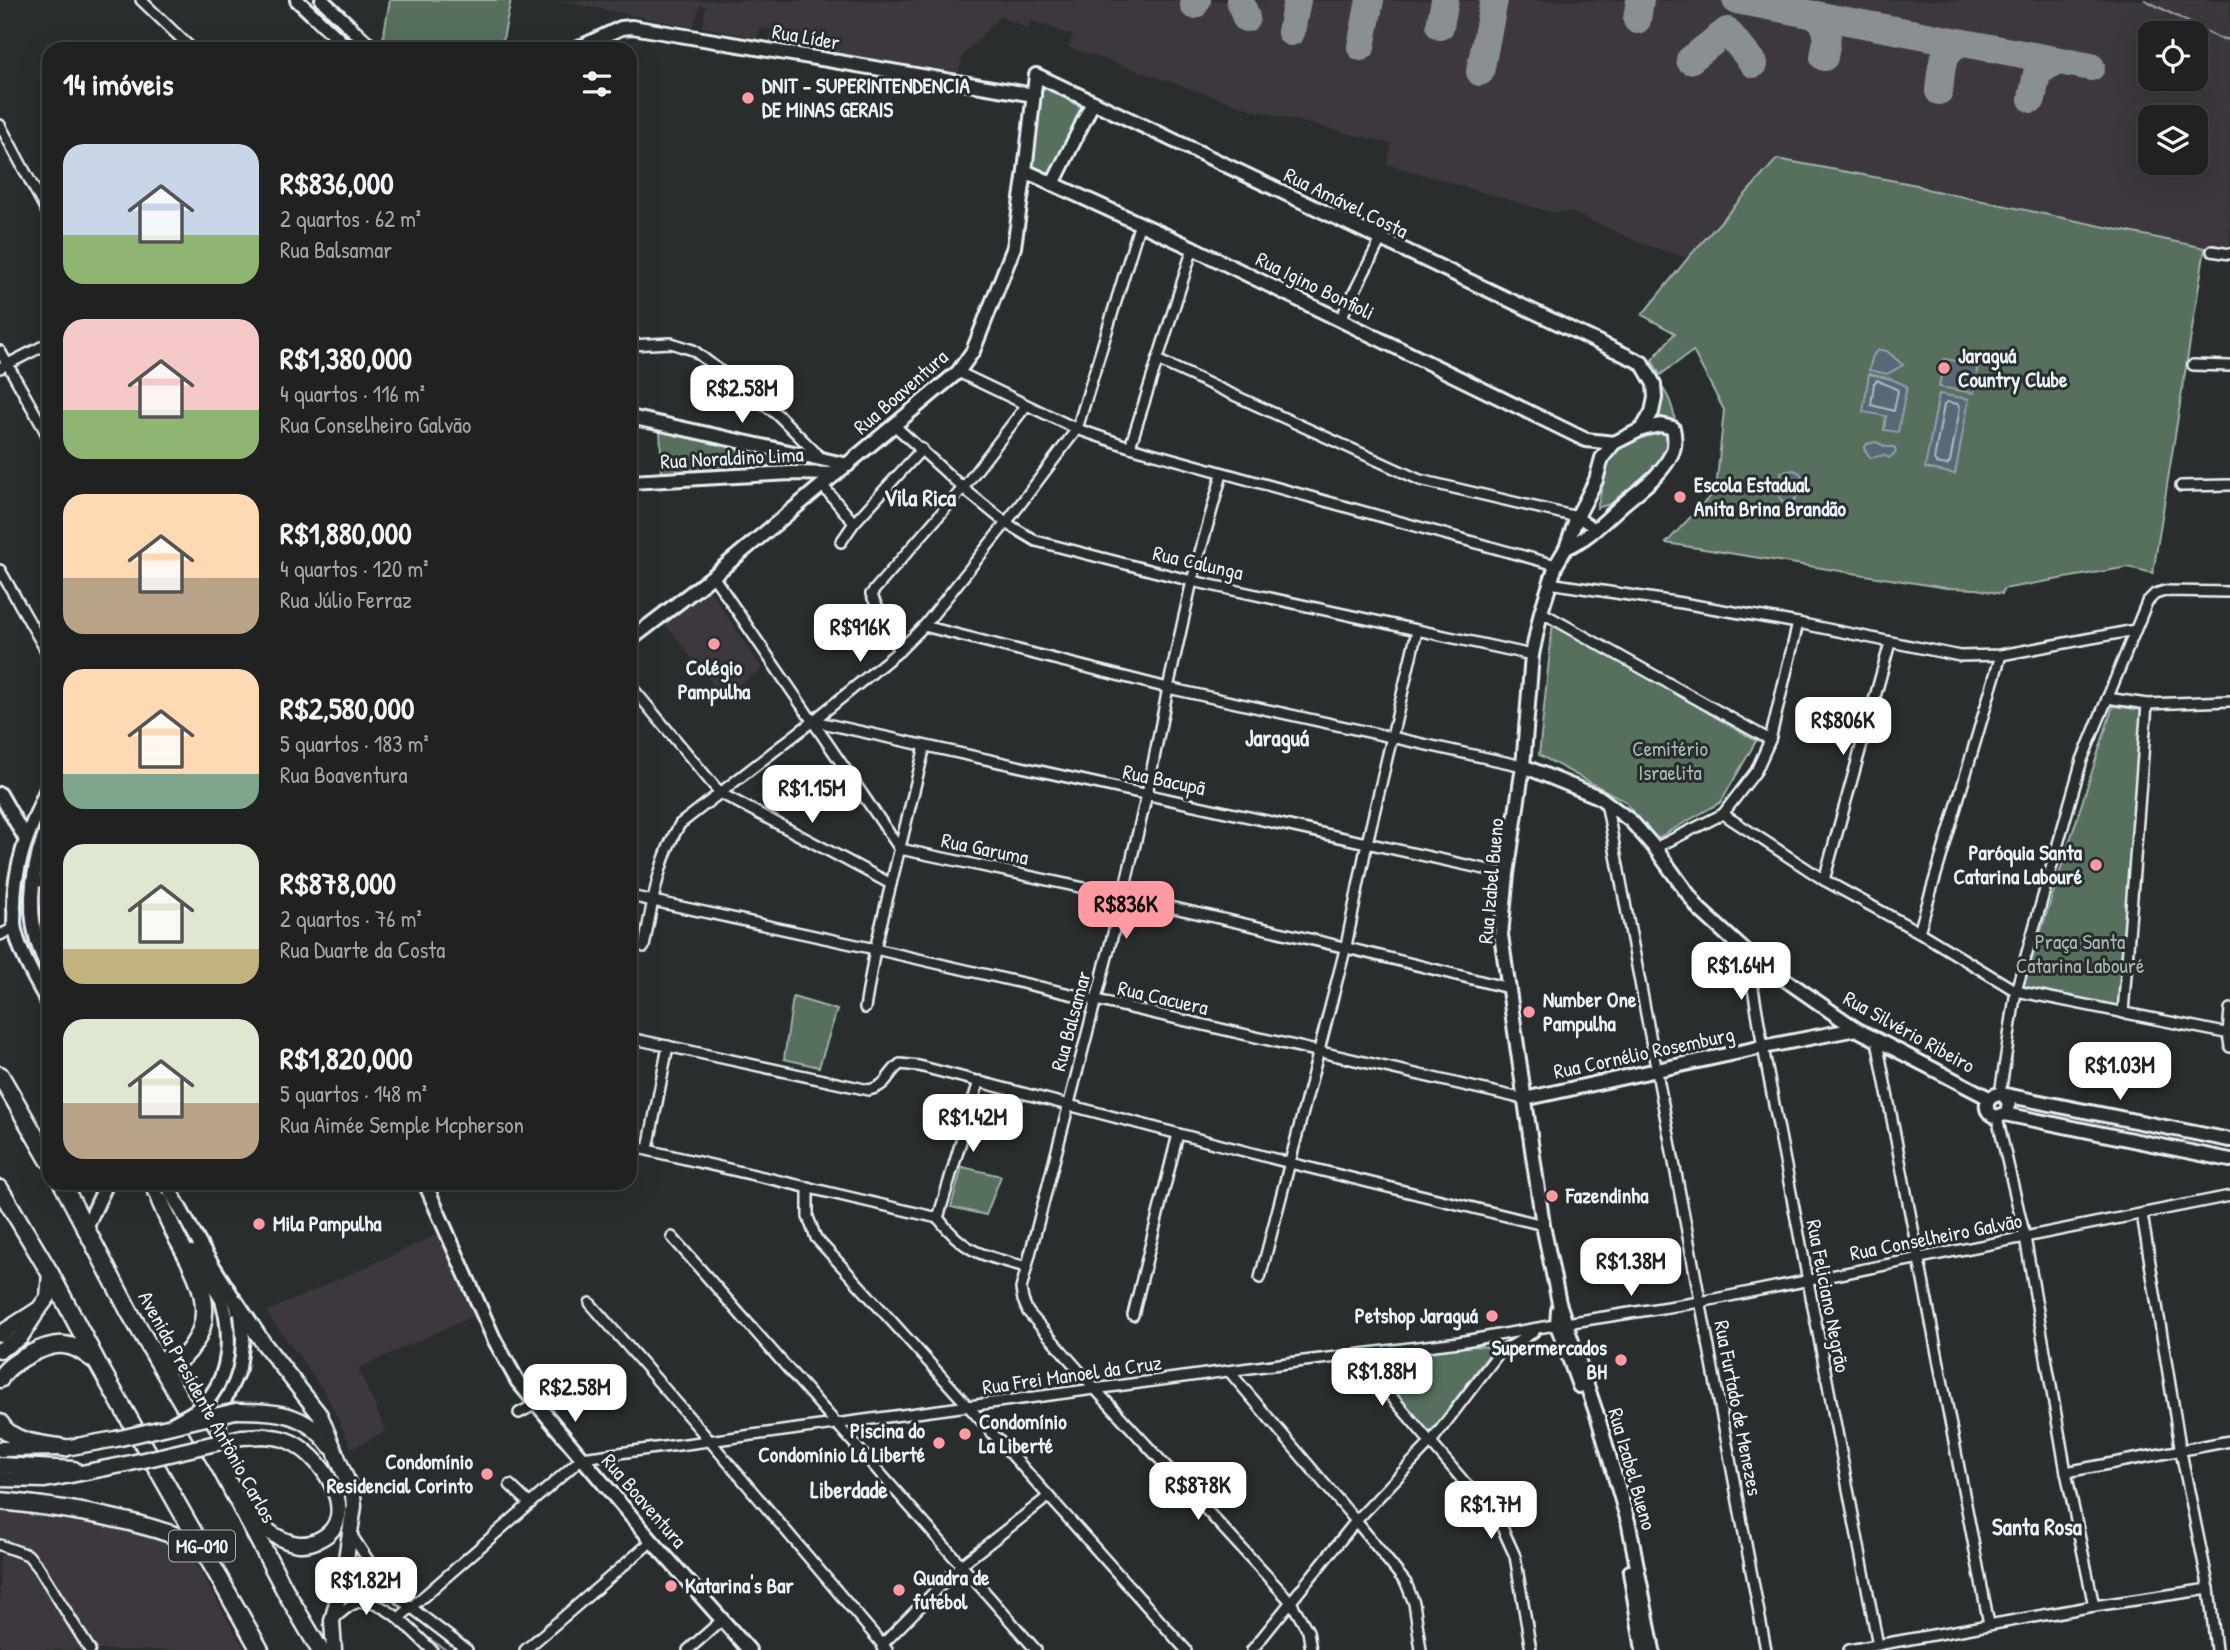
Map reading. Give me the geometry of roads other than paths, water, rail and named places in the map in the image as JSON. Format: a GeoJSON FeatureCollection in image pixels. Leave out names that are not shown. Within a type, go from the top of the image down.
{"type":"FeatureCollection","features":[{"type":"Feature","properties":{"kind":"highway"},"geometry":{"type":"LineString","coordinates":[[0,1075],[42,1148]]}},
{"type":"Feature","properties":{"kind":"highway","name":"MG-010"},"geometry":{"type":"LineString","coordinates":[[0,1189],[5,1209],[50,1273],[98,1364],[260,1650]]}},
{"type":"Feature","properties":{"kind":"highway","name":"Avenida Presidente Antônio Carlos"},"geometry":{"type":"LineString","coordinates":[[66,1190],[130,1313],[239,1500],[287,1594],[320,1650]]}},
{"type":"Feature","properties":{"kind":"highway"},"geometry":{"type":"LineString","coordinates":[[157,1359],[174,1362],[186,1356],[205,1322],[205,1300],[200,1284],[160,1201]]}},
{"type":"Feature","properties":{"kind":"highway"},"geometry":{"type":"LineString","coordinates":[[0,1379],[3,1373],[17,1362],[56,1345],[80,1349],[98,1364]]}},
{"type":"Feature","properties":{"kind":"highway"},"geometry":{"type":"LineString","coordinates":[[0,1423],[4,1430],[22,1441],[65,1448]]}},
{"type":"Feature","properties":{"kind":"highway"},"geometry":{"type":"LineString","coordinates":[[0,1501],[67,1508],[176,1535],[202,1546]]}},
{"type":"Feature","properties":{"kind":"main road"},"geometry":{"type":"LineString","coordinates":[[0,1350],[20,1338],[48,1297],[50,1273]]}},
{"type":"Feature","properties":{"kind":"main road"},"geometry":{"type":"LineString","coordinates":[[236,1302],[264,1344],[320,1415],[353,1495],[354,1506],[343,1579],[332,1620],[334,1650]]}},
{"type":"Feature","properties":{"kind":"main road"},"geometry":{"type":"LineString","coordinates":[[0,1334],[39,1309]]}},
{"type":"Feature","properties":{"kind":"main road"},"geometry":{"type":"LineString","coordinates":[[0,1449],[65,1448],[116,1439],[236,1410],[283,1412],[301,1420],[322,1435],[339,1459]]}},
{"type":"Feature","properties":{"kind":"main road"},"geometry":{"type":"LineString","coordinates":[[0,1479],[45,1480],[242,1437],[264,1436],[285,1440],[300,1447],[322,1466],[336,1497],[338,1510],[335,1528],[313,1543],[297,1545],[272,1534],[239,1500]]}},
{"type":"Feature","properties":{"kind":"main road"},"geometry":{"type":"LineString","coordinates":[[0,1465],[99,1470]]}},
{"type":"Feature","properties":{"kind":"street"},"geometry":{"type":"LineString","coordinates":[[141,0],[185,42]]}},
{"type":"Feature","properties":{"kind":"street"},"geometry":{"type":"LineString","coordinates":[[297,0],[342,42]]}},
{"type":"Feature","properties":{"kind":"street"},"geometry":{"type":"LineString","coordinates":[[322,0],[366,42]]}},
{"type":"Feature","properties":{"kind":"street","name":"Rua Líder"},"geometry":{"type":"LineString","coordinates":[[591,42],[621,28],[632,27],[1034,95]]}},
{"type":"Feature","properties":{"kind":"street","name":"Rua Boaventura"},"geometry":{"type":"LineString","coordinates":[[637,635],[713,576],[958,372],[973,351],[1014,247],[1036,75]]}},
{"type":"Feature","properties":{"kind":"street","name":"Rua Amável Costa"},"geometry":{"type":"LineString","coordinates":[[1036,75],[1380,241],[1642,363],[1654,384],[1655,398],[1652,412],[1642,429]]}},
{"type":"Feature","properties":{"kind":"street"},"geometry":{"type":"LineString","coordinates":[[1053,184],[1093,102]]}},
{"type":"Feature","properties":{"kind":"street"},"geometry":{"type":"LineString","coordinates":[[0,125],[42,203]]}},
{"type":"Feature","properties":{"kind":"street","name":"Rua Igino Bonfioli"},"geometry":{"type":"LineString","coordinates":[[1025,171],[1140,223],[1586,440],[1614,443]]}},
{"type":"Feature","properties":{"kind":"street"},"geometry":{"type":"LineString","coordinates":[[644,947],[653,901],[671,839],[680,824],[899,651],[924,626],[1077,429],[1140,223]]}},
{"type":"Feature","properties":{"kind":"street"},"geometry":{"type":"LineString","coordinates":[[1340,320],[1380,241]]}},
{"type":"Feature","properties":{"kind":"street"},"geometry":{"type":"LineString","coordinates":[[1130,447],[1192,248]]}},
{"type":"Feature","properties":{"kind":"street"},"geometry":{"type":"LineString","coordinates":[[2212,251],[2230,254]]}},
{"type":"Feature","properties":{"kind":"street"},"geometry":{"type":"LineString","coordinates":[[637,345],[671,343],[693,349],[779,416],[836,474]]}},
{"type":"Feature","properties":{"kind":"street"},"geometry":{"type":"LineString","coordinates":[[4,366],[42,347]]}},
{"type":"Feature","properties":{"kind":"street"},"geometry":{"type":"LineString","coordinates":[[0,351],[4,366],[42,427]]}},
{"type":"Feature","properties":{"kind":"street"},"geometry":{"type":"LineString","coordinates":[[1157,360],[1420,480],[1577,517],[1596,529]]}},
{"type":"Feature","properties":{"kind":"street"},"geometry":{"type":"LineString","coordinates":[[2193,365],[2230,366]]}},
{"type":"Feature","properties":{"kind":"street"},"geometry":{"type":"LineString","coordinates":[[958,372],[1077,429],[1130,447],[1556,565]]}},
{"type":"Feature","properties":{"kind":"street"},"geometry":{"type":"LineString","coordinates":[[899,651],[871,594],[963,488],[1026,405]]}},
{"type":"Feature","properties":{"kind":"street"},"geometry":{"type":"LineString","coordinates":[[637,419],[824,461],[848,464]]}},
{"type":"Feature","properties":{"kind":"street","name":"Rua Calunga"},"geometry":{"type":"LineString","coordinates":[[894,425],[963,488],[1006,523],[1036,541],[1192,581],[1532,655]]}},
{"type":"Feature","properties":{"kind":"street"},"geometry":{"type":"LineString","coordinates":[[1566,548],[1581,541],[1596,529],[1660,472],[1673,452],[1675,438],[1673,428],[1661,425],[1642,429],[1614,443]]}},
{"type":"Feature","properties":{"kind":"street","name":"Rua Igino Bonfioli"},"geometry":{"type":"LineString","coordinates":[[1586,440],[1602,458]]}},
{"type":"Feature","properties":{"kind":"street","name":"Rua Izabel Bueno"},"geometry":{"type":"LineString","coordinates":[[1614,443],[1602,458],[1596,480],[1556,565],[1541,611],[1532,655],[1523,766],[1500,935],[1543,1224],[1561,1324],[1622,1527],[1643,1650]]}},
{"type":"Feature","properties":{"kind":"street"},"geometry":{"type":"LineString","coordinates":[[841,542],[854,523],[922,449]]}},
{"type":"Feature","properties":{"kind":"street","name":"Rua Noraldino Lima"},"geometry":{"type":"LineString","coordinates":[[637,482],[792,473],[836,474]]}},
{"type":"Feature","properties":{"kind":"street","name":"Rua Balsamar"},"geometry":{"type":"LineString","coordinates":[[1222,474],[1192,581],[1123,895],[1021,1289],[1028,1312],[1096,1390],[1292,1602],[1308,1632],[1311,1650]]}},
{"type":"Feature","properties":{"kind":"street"},"geometry":{"type":"LineString","coordinates":[[822,485],[854,523]]}},
{"type":"Feature","properties":{"kind":"street"},"geometry":{"type":"LineString","coordinates":[[2182,486],[2230,485]]}},
{"type":"Feature","properties":{"kind":"street"},"geometry":{"type":"LineString","coordinates":[[0,570],[42,644]]}},
{"type":"Feature","properties":{"kind":"street"},"geometry":{"type":"LineString","coordinates":[[713,576],[900,849]]}},
{"type":"Feature","properties":{"kind":"street"},"geometry":{"type":"LineString","coordinates":[[1549,583],[1798,623],[1960,656],[2001,655],[2135,630]]}},
{"type":"Feature","properties":{"kind":"street"},"geometry":{"type":"LineString","coordinates":[[2230,592],[2165,591],[2155,594],[2147,602],[2082,760],[2016,991],[1998,1096],[1986,1104],[1987,1111],[2001,1116],[2230,1160]]}},
{"type":"Feature","properties":{"kind":"street"},"geometry":{"type":"LineString","coordinates":[[1541,611],[1770,740]]}},
{"type":"Feature","properties":{"kind":"street"},"geometry":{"type":"LineString","coordinates":[[1655,848],[1723,814],[1756,771],[1770,740],[1798,623]]}},
{"type":"Feature","properties":{"kind":"street"},"geometry":{"type":"LineString","coordinates":[[924,626],[1168,688],[1523,766]]}},
{"type":"Feature","properties":{"kind":"street"},"geometry":{"type":"LineString","coordinates":[[1260,1278],[1346,946],[1367,843],[1417,631]]}},
{"type":"Feature","properties":{"kind":"street"},"geometry":{"type":"LineString","coordinates":[[1825,880],[1890,643]]}},
{"type":"Feature","properties":{"kind":"street"},"geometry":{"type":"LineString","coordinates":[[1919,932],[2001,655]]}},
{"type":"Feature","properties":{"kind":"street"},"geometry":{"type":"LineString","coordinates":[[637,693],[720,793],[891,884]]}},
{"type":"Feature","properties":{"kind":"street"},"geometry":{"type":"LineString","coordinates":[[2108,698],[2147,704],[2230,701]]}},
{"type":"Feature","properties":{"kind":"street"},"geometry":{"type":"LineString","coordinates":[[2123,1013],[2147,704]]}},
{"type":"Feature","properties":{"kind":"street","name":"Rua Bacupã"},"geometry":{"type":"LineString","coordinates":[[813,721],[1507,874]]}},
{"type":"Feature","properties":{"kind":"street"},"geometry":{"type":"LineString","coordinates":[[865,1008],[875,949],[925,746]]}},
{"type":"Feature","properties":{"kind":"street","name":"Rua Silvério Ribeiro"},"geometry":{"type":"LineString","coordinates":[[1523,766],[1600,797],[1631,821],[1655,848],[1699,909],[1747,953],[1877,1041],[1998,1096],[2230,1140]]}},
{"type":"Feature","properties":{"kind":"street"},"geometry":{"type":"LineString","coordinates":[[0,794],[25,838]]}},
{"type":"Feature","properties":{"kind":"street"},"geometry":{"type":"LineString","coordinates":[[42,800],[25,838],[16,874],[14,928],[42,990]]}},
{"type":"Feature","properties":{"kind":"street","name":"Rua Furtado de Menezes"},"geometry":{"type":"LineString","coordinates":[[1606,802],[1766,1650]]}},
{"type":"Feature","properties":{"kind":"street"},"geometry":{"type":"LineString","coordinates":[[1723,814],[1825,880],[1919,932],[2016,991],[2229,1034]]}},
{"type":"Feature","properties":{"kind":"street"},"geometry":{"type":"LineString","coordinates":[[42,840],[33,879],[33,920],[42,953]]}},
{"type":"Feature","properties":{"kind":"street","name":"Rua Garuma"},"geometry":{"type":"LineString","coordinates":[[900,849],[1123,895],[1346,946],[1508,988]]}},
{"type":"Feature","properties":{"kind":"street"},"geometry":{"type":"LineString","coordinates":[[33,879],[42,882]]}},
{"type":"Feature","properties":{"kind":"street","name":"Rua Cacuera"},"geometry":{"type":"LineString","coordinates":[[637,898],[875,949],[1524,1099]]}},
{"type":"Feature","properties":{"kind":"street"},"geometry":{"type":"LineString","coordinates":[[0,936],[14,928]]}},
{"type":"Feature","properties":{"kind":"street","name":"Rua Feliciano Negrão"},"geometry":{"type":"LineString","coordinates":[[1747,953],[1878,1645]]}},
{"type":"Feature","properties":{"kind":"street"},"geometry":{"type":"LineString","coordinates":[[2230,1009],[2230,1047]]}},
{"type":"Feature","properties":{"kind":"street"},"geometry":{"type":"LineString","coordinates":[[1840,1018],[1840,1032]]}},
{"type":"Feature","properties":{"kind":"street","name":"Rua Cornélio Rosemburg"},"geometry":{"type":"LineString","coordinates":[[1524,1099],[1856,1029]]}},
{"type":"Feature","properties":{"kind":"street"},"geometry":{"type":"LineString","coordinates":[[637,1039],[869,1090],[887,1082],[895,1068],[900,1065],[919,1066],[1290,1163],[1543,1224]]}},
{"type":"Feature","properties":{"kind":"street"},"geometry":{"type":"LineString","coordinates":[[1877,1041],[1989,1624]]}},
{"type":"Feature","properties":{"kind":"street"},"geometry":{"type":"LineString","coordinates":[[649,1149],[668,1046]]}},
{"type":"Feature","properties":{"kind":"street"},"geometry":{"type":"LineString","coordinates":[[939,1218],[979,1081]]}},
{"type":"Feature","properties":{"kind":"street"},"geometry":{"type":"LineString","coordinates":[[1998,1096],[2009,1106],[2001,1116],[2066,1472],[2094,1606]]}},
{"type":"Feature","properties":{"kind":"street"},"geometry":{"type":"LineString","coordinates":[[1133,1315],[1178,1134]]}},
{"type":"Feature","properties":{"kind":"street"},"geometry":{"type":"LineString","coordinates":[[637,1147],[939,1218],[961,1244],[979,1254],[1026,1267]]}},
{"type":"Feature","properties":{"kind":"street"},"geometry":{"type":"LineString","coordinates":[[808,1187],[808,1217],[816,1238],[970,1406],[1186,1650]]}},
{"type":"Feature","properties":{"kind":"street"},"geometry":{"type":"LineString","coordinates":[[86,1228],[104,1190]]}},
{"type":"Feature","properties":{"kind":"street"},"geometry":{"type":"LineString","coordinates":[[154,1190],[222,1300],[229,1333],[228,1355],[222,1377],[204,1405],[168,1427]]}},
{"type":"Feature","properties":{"kind":"street"},"geometry":{"type":"LineString","coordinates":[[170,1190],[236,1302],[243,1338],[239,1368],[225,1399],[219,1424],[221,1469]]}},
{"type":"Feature","properties":{"kind":"street","name":"Rua Boaventura"},"geometry":{"type":"LineString","coordinates":[[428,1190],[494,1339],[518,1382],[652,1541],[749,1650]]}},
{"type":"Feature","properties":{"kind":"street","name":"Rua Conselheiro Galvão"},"geometry":{"type":"LineString","coordinates":[[1561,1324],[1700,1302],[2230,1196]]}},
{"type":"Feature","properties":{"kind":"street"},"geometry":{"type":"LineString","coordinates":[[2142,1214],[2181,1452],[2208,1589],[2216,1650]]}},
{"type":"Feature","properties":{"kind":"street"},"geometry":{"type":"LineString","coordinates":[[671,1237],[1037,1650]]}},
{"type":"Feature","properties":{"kind":"street"},"geometry":{"type":"LineString","coordinates":[[590,1303],[884,1648],[961,1565],[1048,1497]]}},
{"type":"Feature","properties":{"kind":"street","name":"Rua Izabel Bueno"},"geometry":{"type":"LineString","coordinates":[[1561,1324],[1598,1418],[1629,1525],[1653,1650]]}},
{"type":"Feature","properties":{"kind":"street","name":"Rua Frei Manoel da Cruz"},"geometry":{"type":"LineString","coordinates":[[582,1458],[1460,1342],[1561,1324]]}},
{"type":"Feature","properties":{"kind":"street"},"geometry":{"type":"LineString","coordinates":[[1252,1650],[1356,1521],[1431,1442],[1498,1354],[1539,1329]]}},
{"type":"Feature","properties":{"kind":"street"},"geometry":{"type":"LineString","coordinates":[[1487,1336],[1494,1339],[1498,1354]]}},
{"type":"Feature","properties":{"kind":"street"},"geometry":{"type":"LineString","coordinates":[[1356,1355],[1501,1525],[1515,1556],[1531,1650]]}},
{"type":"Feature","properties":{"kind":"street"},"geometry":{"type":"LineString","coordinates":[[1229,1371],[1406,1583],[1414,1603],[1421,1650]]}},
{"type":"Feature","properties":{"kind":"street"},"geometry":{"type":"LineString","coordinates":[[519,1413],[536,1404]]}},
{"type":"Feature","properties":{"kind":"street"},"geometry":{"type":"LineString","coordinates":[[2066,1472],[2230,1441]]}},
{"type":"Feature","properties":{"kind":"street"},"geometry":{"type":"LineString","coordinates":[[399,1618],[582,1458]]}},
{"type":"Feature","properties":{"kind":"street"},"geometry":{"type":"LineString","coordinates":[[510,1485],[530,1504]]}},
{"type":"Feature","properties":{"kind":"street"},"geometry":{"type":"LineString","coordinates":[[350,1533],[387,1589],[467,1650]]}},
{"type":"Feature","properties":{"kind":"street"},"geometry":{"type":"LineString","coordinates":[[525,1650],[652,1541]]}},
{"type":"Feature","properties":{"kind":"street"},"geometry":{"type":"LineString","coordinates":[[0,1545],[28,1555],[39,1568],[90,1650]]}},
{"type":"Feature","properties":{"kind":"street"},"geometry":{"type":"LineString","coordinates":[[1849,1650],[1878,1645],[1904,1645],[1989,1624],[2208,1589]]}},
{"type":"Feature","properties":{"kind":"street"},"geometry":{"type":"LineString","coordinates":[[332,1620],[357,1603],[374,1602],[399,1618],[432,1650]]}},
{"type":"Feature","properties":{"kind":"street"},"geometry":{"type":"LineString","coordinates":[[688,1650],[722,1620]]}},
{"type":"Feature","properties":{"kind":"water"},"geometry":{"type":"Polygon","coordinates":[[[1880,350],[1887,351],[1903,365],[1887,374],[1869,370],[1873,355],[1880,350]]]}},
{"type":"Feature","properties":{"kind":"water"},"geometry":{"type":"Polygon","coordinates":[[[1944,359],[1978,364],[1974,393],[1939,387],[1944,359]]]}},
{"type":"Feature","properties":{"kind":"water"},"geometry":{"type":"Polygon","coordinates":[[[1869,374],[1907,386],[1898,432],[1884,430],[1886,416],[1863,412],[1869,374]]]}},
{"type":"Feature","properties":{"kind":"water"},"geometry":{"type":"Polygon","coordinates":[[[1939,394],[1969,399],[1955,474],[1925,468],[1939,394]]]}},
{"type":"Feature","properties":{"kind":"water"},"geometry":{"type":"Polygon","coordinates":[[[1876,442],[1886,447],[1894,447],[1896,452],[1889,458],[1884,455],[1871,458],[1864,449],[1867,444],[1876,442]]]}},
{"type":"Feature","properties":{"kind":"water"},"geometry":{"type":"Polygon","coordinates":[[[1794,470],[1804,479],[1792,502],[1782,501],[1779,496],[1781,472],[1794,470]]]}},
{"type":"Feature","properties":{"kind":"waterway"},"geometry":{"type":"LineString","coordinates":[[2145,0],[2219,38],[2230,40]]}},
{"type":"Feature","properties":{"kind":"waterway"},"geometry":{"type":"LineString","coordinates":[[428,1638],[446,1650]]}},
{"type":"Feature","properties":{"kind":"place","name":"DNIT - SUPERINTENDENCIA DE MINAS GERAIS"},"geometry":{"type":"Point","coordinates":[748,98]}},
{"type":"Feature","properties":{"kind":"place","name":"Jaraguá Country Clube"},"geometry":{"type":"Point","coordinates":[1944,368]}},
{"type":"Feature","properties":{"kind":"place","name":"Escola Estadual Anita Brina Brandão"},"geometry":{"type":"Point","coordinates":[1680,497]}},
{"type":"Feature","properties":{"kind":"place","name":"Colégio Pampulha"},"geometry":{"type":"Point","coordinates":[714,644]}},
{"type":"Feature","properties":{"kind":"place","name":"Paróquia Santa Catarina Labouré"},"geometry":{"type":"Point","coordinates":[2096,865]}},
{"type":"Feature","properties":{"kind":"place","name":"Number One Pampulha"},"geometry":{"type":"Point","coordinates":[1529,1012]}},
{"type":"Feature","properties":{"kind":"place","name":"Fazendinha"},"geometry":{"type":"Point","coordinates":[1552,1196]}},
{"type":"Feature","properties":{"kind":"place","name":"Mila Pampulha"},"geometry":{"type":"Point","coordinates":[259,1224]}},
{"type":"Feature","properties":{"kind":"place","name":"Petshop Jaraguá"},"geometry":{"type":"Point","coordinates":[1492,1316]}},
{"type":"Feature","properties":{"kind":"place","name":"Supermercados BH"},"geometry":{"type":"Point","coordinates":[1621,1360]}},
{"type":"Feature","properties":{"kind":"place","name":"Condomínio La Liberté"},"geometry":{"type":"Point","coordinates":[965,1434]}},
{"type":"Feature","properties":{"kind":"place","name":"Piscina do Condomínio Lá Liberté"},"geometry":{"type":"Point","coordinates":[939,1443]}},
{"type":"Feature","properties":{"kind":"place","name":"Condomínio Residencial Corinto"},"geometry":{"type":"Point","coordinates":[487,1474]}},
{"type":"Feature","properties":{"kind":"place","name":"Katarina's Bar"},"geometry":{"type":"Point","coordinates":[671,1586]}},
{"type":"Feature","properties":{"kind":"place","name":"Quadra de futebol"},"geometry":{"type":"Point","coordinates":[899,1590]}},
{"type":"Feature","properties":{"kind":"district","name":"Vila Rica"},"geometry":{"type":"Point","coordinates":[920,498]}},
{"type":"Feature","properties":{"kind":"district","name":"Jaraguá"},"geometry":{"type":"Point","coordinates":[1277,738]}},
{"type":"Feature","properties":{"kind":"district","name":"Liberdade"},"geometry":{"type":"Point","coordinates":[849,1490]}},
{"type":"Feature","properties":{"kind":"district","name":"Santa Rosa"},"geometry":{"type":"Point","coordinates":[2037,1527]}},
{"type":"Feature","properties":{"kind":"park label","name":"Cemitério Israelita"},"geometry":{"type":"Point","coordinates":[1670,761]}},
{"type":"Feature","properties":{"kind":"park label","name":"Praça Santa Catarina Labouré"},"geometry":{"type":"Point","coordinates":[2080,954]}}]}
